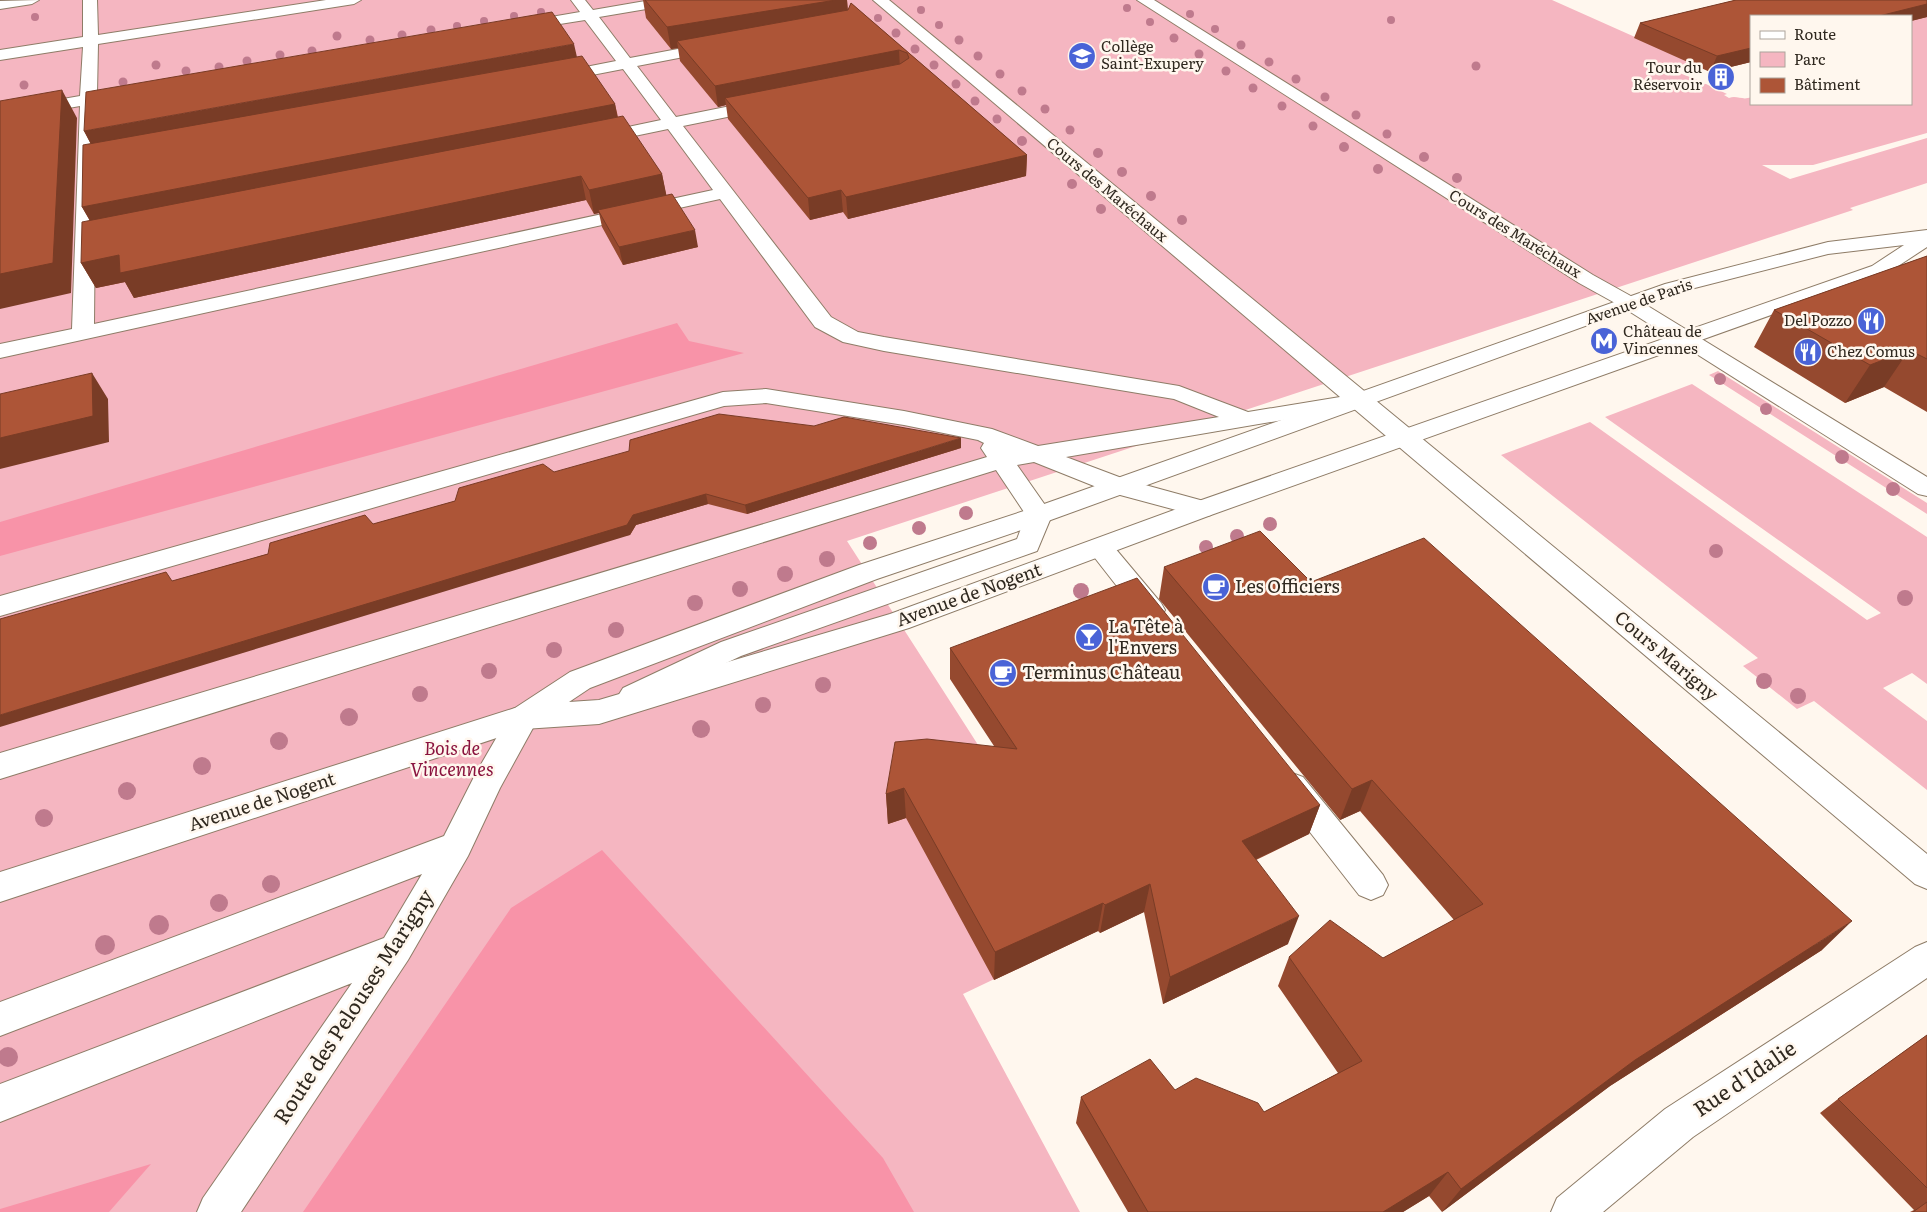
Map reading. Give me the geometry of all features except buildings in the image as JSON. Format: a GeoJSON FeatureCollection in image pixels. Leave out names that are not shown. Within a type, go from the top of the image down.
{"type":"FeatureCollection","features":[{"type":"Feature","properties":{"kind":"street"},"geometry":{"type":"LineString","coordinates":[[0,5],[32,0]]}},
{"type":"Feature","properties":{"kind":"street"},"geometry":{"type":"LineString","coordinates":[[83,332],[85,163],[91,41],[90,0]]}},
{"type":"Feature","properties":{"kind":"street"},"geometry":{"type":"LineString","coordinates":[[0,55],[354,0]]}},
{"type":"Feature","properties":{"kind":"street"},"geometry":{"type":"LineString","coordinates":[[578,0],[823,322],[851,337],[893,346],[1179,394],[1256,426]]}},
{"type":"Feature","properties":{"kind":"street"},"geometry":{"type":"LineString","coordinates":[[511,28],[676,0]]}},
{"type":"Feature","properties":{"kind":"street","name":"Cours des Maréchaux"},"geometry":{"type":"LineString","coordinates":[[880,0],[1359,400]]}},
{"type":"Feature","properties":{"kind":"street","name":"Cours des Maréchaux"},"geometry":{"type":"LineString","coordinates":[[1144,0],[1685,339]]}},
{"type":"Feature","properties":{"kind":"street"},"geometry":{"type":"LineString","coordinates":[[540,80],[731,44]]}},
{"type":"Feature","properties":{"kind":"street"},"geometry":{"type":"LineString","coordinates":[[0,115],[138,91]]}},
{"type":"Feature","properties":{"kind":"street"},"geometry":{"type":"LineString","coordinates":[[584,141],[786,100]]}},
{"type":"Feature","properties":{"kind":"street"},"geometry":{"type":"LineString","coordinates":[[85,163],[104,160]]}},
{"type":"Feature","properties":{"kind":"street"},"geometry":{"type":"LineString","coordinates":[[0,351],[724,193]]}},
{"type":"Feature","properties":{"kind":"street"},"geometry":{"type":"LineString","coordinates":[[85,241],[104,237]]}},
{"type":"Feature","properties":{"kind":"street","name":"Avenue de Paris"},"geometry":{"type":"LineString","coordinates":[[1359,400],[1672,288],[1828,248],[1927,237]]}},
{"type":"Feature","properties":{"kind":"street","name":"Avenue de Paris"},"geometry":{"type":"LineString","coordinates":[[1405,438],[1879,270],[1927,237]]}},
{"type":"Feature","properties":{"kind":"street"},"geometry":{"type":"LineString","coordinates":[[1685,339],[1927,488]]}},
{"type":"Feature","properties":{"kind":"street"},"geometry":{"type":"LineString","coordinates":[[0,606],[723,399],[766,396],[904,418],[984,434],[1118,486],[1202,509]]}},
{"type":"Feature","properties":{"kind":"street","name":"Avenue de Nogent"},"geometry":{"type":"LineString","coordinates":[[524,717],[580,680],[868,572],[1118,486],[1256,426],[1359,400]]}},
{"type":"Feature","properties":{"kind":"street","name":"Cours Marigny"},"geometry":{"type":"LineString","coordinates":[[1359,400],[1927,874]]}},
{"type":"Feature","properties":{"kind":"street"},"geometry":{"type":"LineString","coordinates":[[0,766],[1002,460],[1256,426]]}},
{"type":"Feature","properties":{"kind":"street"},"geometry":{"type":"LineString","coordinates":[[599,712],[731,649],[1028,545],[1039,514],[984,434]]}},
{"type":"Feature","properties":{"kind":"street","name":"Avenue de Nogent"},"geometry":{"type":"LineString","coordinates":[[0,887],[524,717],[599,712],[899,621],[1202,509],[1405,438]]}},
{"type":"Feature","properties":{"kind":"street"},"geometry":{"type":"LineString","coordinates":[[1100,547],[1170,634]]}},
{"type":"Feature","properties":{"kind":"street","name":"Route des Pelouses Marigny"},"geometry":{"type":"LineString","coordinates":[[217,1212],[396,949],[456,846],[487,782],[524,717]]}},
{"type":"Feature","properties":{"kind":"street"},"geometry":{"type":"LineString","coordinates":[[1274,763],[1372,885]]}},
{"type":"Feature","properties":{"kind":"street"},"geometry":{"type":"LineString","coordinates":[[0,1020],[456,846]]}},
{"type":"Feature","properties":{"kind":"street"},"geometry":{"type":"LineString","coordinates":[[0,1103],[396,949]]}},
{"type":"Feature","properties":{"kind":"street","name":"Rue d'Idalie"},"geometry":{"type":"LineString","coordinates":[[1571,1212],[1679,1123],[1927,958]]}},
{"type":"Feature","properties":{"kind":"green space","name":"Bois de Vincennes"},"geometry":{"type":"Polygon","coordinates":[[[0,0],[1552,0],[1691,62],[1679,66],[1673,63],[1664,67],[1700,81],[1697,83],[1706,84],[1727,94],[1724,95],[1729,98],[1750,97],[1750,105],[1912,105],[1912,19],[1927,14],[1927,133],[1813,165],[1762,165],[1790,179],[1927,138],[1927,183],[1850,208],[1853,210],[847,541],[1097,930],[963,994],[1080,1212],[0,1212],[0,0]]]}},
{"type":"Feature","properties":{"kind":"green space"},"geometry":{"type":"Polygon","coordinates":[[[1718,371],[1927,503],[1927,514],[1709,375],[1718,371]]]}},
{"type":"Feature","properties":{"kind":"green space"},"geometry":{"type":"Polygon","coordinates":[[[1692,384],[1927,537],[1927,684],[1912,673],[1883,688],[1927,721],[1927,790],[1814,701],[1797,709],[1743,666],[1758,658],[1501,455],[1590,422],[1867,620],[1881,613],[1605,417],[1692,384]]]}},
{"type":"Feature","properties":{"kind":"shaded area"},"geometry":{"type":"Polygon","coordinates":[[[677,323],[689,341],[744,353],[0,556],[0,522],[677,323]]]}},
{"type":"Feature","properties":{"kind":"shaded area"},"geometry":{"type":"Polygon","coordinates":[[[602,850],[883,1158],[914,1212],[303,1212],[511,908],[602,850]]]}},
{"type":"Feature","properties":{"kind":"shaded area"},"geometry":{"type":"Polygon","coordinates":[[[151,1164],[109,1212],[0,1212],[0,1209],[151,1164]]]}},
{"type":"Feature","properties":{"kind":"place","name":"Collège Saint-Exupery"},"geometry":{"type":"Point","coordinates":[1082,56]}},
{"type":"Feature","properties":{"kind":"place","name":"Tour du Réservoir"},"geometry":{"type":"Point","coordinates":[1721,77]}},
{"type":"Feature","properties":{"kind":"place","name":"Del Pozzo"},"geometry":{"type":"Point","coordinates":[1871,321]}},
{"type":"Feature","properties":{"kind":"place","name":"Château de Vincennes"},"geometry":{"type":"Point","coordinates":[1604,341]}},
{"type":"Feature","properties":{"kind":"place","name":"Chez Comus"},"geometry":{"type":"Point","coordinates":[1808,352]}},
{"type":"Feature","properties":{"kind":"place","name":"Les Officiers"},"geometry":{"type":"Point","coordinates":[1216,587]}},
{"type":"Feature","properties":{"kind":"place","name":"La Tête à l'Envers"},"geometry":{"type":"Point","coordinates":[1089,637]}},
{"type":"Feature","properties":{"kind":"place","name":"Terminus Château"},"geometry":{"type":"Point","coordinates":[1003,673]}}]}
